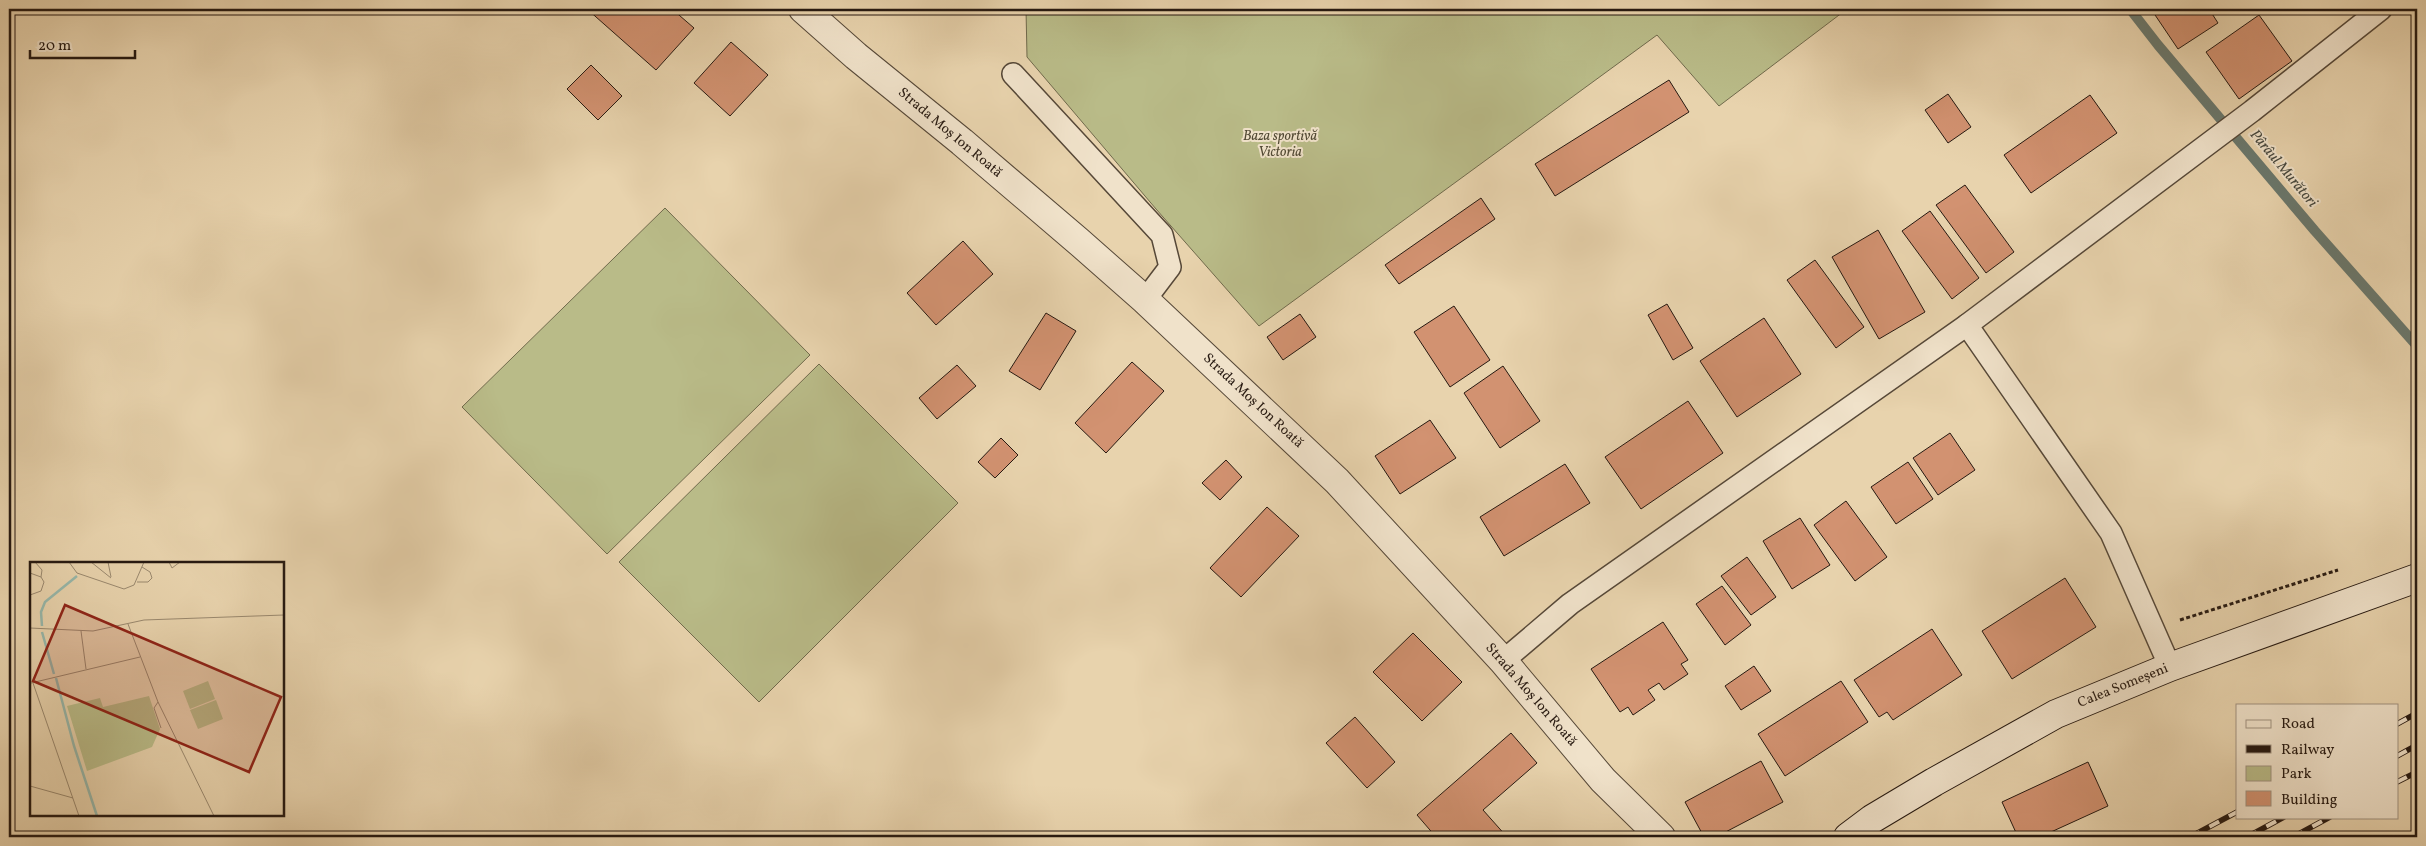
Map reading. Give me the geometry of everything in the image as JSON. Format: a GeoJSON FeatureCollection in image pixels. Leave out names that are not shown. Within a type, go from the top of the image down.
{"type":"FeatureCollection","features":[{"type":"Feature","properties":{"kind":"street","name":"Strada Moș Ion Roată"},"geometry":{"type":"LineString","coordinates":[[803,9],[856,56],[962,142],[1145,300],[1338,481],[1503,661],[1603,780],[1661,837]]}},
{"type":"Feature","properties":{"kind":"street","name":"Calea Someșeni"},"geometry":{"type":"LineString","coordinates":[[1848,837],[1872,819],[1934,782],[2056,714],[2170,667],[2417,578]]}},
{"type":"Feature","properties":{"kind":"lane"},"geometry":{"type":"LineString","coordinates":[[1503,661],[1570,604],[1967,325],[2252,111],[2381,9]]}},
{"type":"Feature","properties":{"kind":"lane"},"geometry":{"type":"LineString","coordinates":[[1013,74],[1162,235],[1170,267],[1145,300]]}},
{"type":"Feature","properties":{"kind":"lane"},"geometry":{"type":"LineString","coordinates":[[1967,325],[2111,533],[2170,667]]}},
{"type":"Feature","properties":{"kind":"path"},"geometry":{"type":"LineString","coordinates":[[2153,628],[2344,568]]}},
{"type":"Feature","properties":{"kind":"green space","name":"Baza sportivă Victoria"},"geometry":{"type":"Polygon","coordinates":[[[1026,9],[1847,9],[1719,106],[1657,35],[1259,326],[1156,209],[1027,57],[1026,9]]]}},
{"type":"Feature","properties":{"kind":"green space"},"geometry":{"type":"Polygon","coordinates":[[[665,208],[810,355],[607,554],[462,407],[665,208]]]}},
{"type":"Feature","properties":{"kind":"green space"},"geometry":{"type":"Polygon","coordinates":[[[819,364],[958,503],[759,702],[619,562],[819,364]]]}},
{"type":"Feature","properties":{"kind":"building"},"geometry":{"type":"Polygon","coordinates":[[[587,9],[672,9],[694,28],[656,70],[587,9]]]}},
{"type":"Feature","properties":{"kind":"building"},"geometry":{"type":"Polygon","coordinates":[[[2151,9],[2209,9],[2218,23],[2178,49],[2151,9]]]}},
{"type":"Feature","properties":{"kind":"building"},"geometry":{"type":"Polygon","coordinates":[[[2259,15],[2292,61],[2239,99],[2206,52],[2259,15]]]}},
{"type":"Feature","properties":{"kind":"building"},"geometry":{"type":"Polygon","coordinates":[[[731,42],[768,75],[730,116],[694,83],[731,42]]]}},
{"type":"Feature","properties":{"kind":"building"},"geometry":{"type":"Polygon","coordinates":[[[591,65],[622,96],[598,120],[567,89],[591,65]]]}},
{"type":"Feature","properties":{"kind":"building"},"geometry":{"type":"Polygon","coordinates":[[[1669,80],[1689,112],[1555,196],[1535,164],[1669,80]]]}},
{"type":"Feature","properties":{"kind":"building"},"geometry":{"type":"Polygon","coordinates":[[[1948,94],[1971,127],[1948,143],[1925,110],[1948,94]]]}},
{"type":"Feature","properties":{"kind":"building"},"geometry":{"type":"Polygon","coordinates":[[[2090,95],[2117,133],[2031,193],[2004,155],[2090,95]]]}},
{"type":"Feature","properties":{"kind":"building"},"geometry":{"type":"Polygon","coordinates":[[[1965,185],[2014,252],[1986,273],[1936,205],[1965,185]]]}},
{"type":"Feature","properties":{"kind":"building"},"geometry":{"type":"Polygon","coordinates":[[[1481,198],[1495,219],[1399,284],[1385,265],[1481,198]]]}},
{"type":"Feature","properties":{"kind":"building"},"geometry":{"type":"Polygon","coordinates":[[[1930,211],[1979,278],[1952,299],[1902,231],[1930,211]]]}},
{"type":"Feature","properties":{"kind":"building"},"geometry":{"type":"Polygon","coordinates":[[[1878,230],[1925,312],[1879,339],[1832,257],[1878,230]]]}},
{"type":"Feature","properties":{"kind":"building"},"geometry":{"type":"Polygon","coordinates":[[[963,241],[993,274],[936,325],[907,293],[963,241]]]}},
{"type":"Feature","properties":{"kind":"building"},"geometry":{"type":"Polygon","coordinates":[[[1815,260],[1864,327],[1836,348],[1787,280],[1815,260]]]}},
{"type":"Feature","properties":{"kind":"building"},"geometry":{"type":"Polygon","coordinates":[[[1667,304],[1693,348],[1673,360],[1648,315],[1667,304]]]}},
{"type":"Feature","properties":{"kind":"building"},"geometry":{"type":"Polygon","coordinates":[[[1454,306],[1490,360],[1450,387],[1414,332],[1454,306]]]}},
{"type":"Feature","properties":{"kind":"building"},"geometry":{"type":"Polygon","coordinates":[[[1046,313],[1076,331],[1040,390],[1009,371],[1046,313]]]}},
{"type":"Feature","properties":{"kind":"building"},"geometry":{"type":"Polygon","coordinates":[[[1300,314],[1316,337],[1283,360],[1267,337],[1300,314]]]}},
{"type":"Feature","properties":{"kind":"building"},"geometry":{"type":"Polygon","coordinates":[[[1764,318],[1801,374],[1737,417],[1700,361],[1764,318]]]}},
{"type":"Feature","properties":{"kind":"building"},"geometry":{"type":"Polygon","coordinates":[[[1132,362],[1164,391],[1106,453],[1075,423],[1132,362]]]}},
{"type":"Feature","properties":{"kind":"building"},"geometry":{"type":"Polygon","coordinates":[[[957,365],[976,386],[937,419],[919,398],[957,365]]]}},
{"type":"Feature","properties":{"kind":"building"},"geometry":{"type":"Polygon","coordinates":[[[1503,366],[1540,421],[1500,448],[1464,393],[1503,366]]]}},
{"type":"Feature","properties":{"kind":"building"},"geometry":{"type":"Polygon","coordinates":[[[1688,401],[1723,453],[1641,509],[1605,457],[1688,401]]]}},
{"type":"Feature","properties":{"kind":"building"},"geometry":{"type":"Polygon","coordinates":[[[1430,420],[1456,458],[1400,494],[1375,456],[1430,420]]]}},
{"type":"Feature","properties":{"kind":"building"},"geometry":{"type":"Polygon","coordinates":[[[1950,433],[1975,470],[1938,495],[1913,458],[1950,433]]]}},
{"type":"Feature","properties":{"kind":"building"},"geometry":{"type":"Polygon","coordinates":[[[1001,438],[1018,455],[995,478],[978,462],[1001,438]]]}},
{"type":"Feature","properties":{"kind":"building"},"geometry":{"type":"Polygon","coordinates":[[[1226,460],[1242,477],[1220,500],[1202,483],[1226,460]]]}},
{"type":"Feature","properties":{"kind":"building"},"geometry":{"type":"Polygon","coordinates":[[[1908,462],[1933,499],[1896,524],[1871,487],[1908,462]]]}},
{"type":"Feature","properties":{"kind":"building"},"geometry":{"type":"Polygon","coordinates":[[[1565,464],[1590,503],[1504,556],[1480,517],[1565,464]]]}},
{"type":"Feature","properties":{"kind":"building"},"geometry":{"type":"Polygon","coordinates":[[[1846,501],[1887,557],[1855,581],[1814,525],[1846,501]]]}},
{"type":"Feature","properties":{"kind":"building"},"geometry":{"type":"Polygon","coordinates":[[[1267,507],[1299,536],[1241,597],[1210,568],[1267,507]]]}},
{"type":"Feature","properties":{"kind":"building"},"geometry":{"type":"Polygon","coordinates":[[[1800,518],[1830,565],[1792,589],[1763,541],[1800,518]]]}},
{"type":"Feature","properties":{"kind":"building"},"geometry":{"type":"Polygon","coordinates":[[[1747,557],[1776,597],[1751,615],[1721,576],[1747,557]]]}},
{"type":"Feature","properties":{"kind":"building"},"geometry":{"type":"Polygon","coordinates":[[[2065,578],[2096,627],[2012,679],[1982,631],[2065,578]]]}},
{"type":"Feature","properties":{"kind":"building"},"geometry":{"type":"Polygon","coordinates":[[[1722,586],[1751,625],[1725,645],[1696,604],[1722,586]]]}},
{"type":"Feature","properties":{"kind":"building"},"geometry":{"type":"Polygon","coordinates":[[[1663,622],[1688,660],[1681,664],[1688,674],[1664,690],[1659,683],[1648,690],[1655,700],[1633,715],[1628,707],[1620,712],[1591,669],[1663,622]]]}},
{"type":"Feature","properties":{"kind":"building"},"geometry":{"type":"Polygon","coordinates":[[[1932,629],[1962,675],[1893,720],[1887,712],[1879,717],[1854,680],[1932,629]]]}},
{"type":"Feature","properties":{"kind":"building"},"geometry":{"type":"Polygon","coordinates":[[[1413,633],[1462,682],[1422,721],[1373,672],[1413,633]]]}},
{"type":"Feature","properties":{"kind":"building"},"geometry":{"type":"Polygon","coordinates":[[[1754,666],[1771,691],[1741,710],[1725,686],[1754,666]]]}},
{"type":"Feature","properties":{"kind":"building"},"geometry":{"type":"Polygon","coordinates":[[[1841,681],[1868,722],[1785,776],[1758,734],[1841,681]]]}},
{"type":"Feature","properties":{"kind":"building"},"geometry":{"type":"Polygon","coordinates":[[[1355,717],[1395,762],[1367,788],[1326,743],[1355,717]]]}},
{"type":"Feature","properties":{"kind":"building"},"geometry":{"type":"Polygon","coordinates":[[[1511,733],[1537,763],[1483,810],[1507,837],[1436,837],[1417,815],[1511,733]]]}},
{"type":"Feature","properties":{"kind":"building"},"geometry":{"type":"Polygon","coordinates":[[[1761,761],[1783,802],[1716,837],[1704,837],[1685,802],[1761,761]]]}},
{"type":"Feature","properties":{"kind":"building"},"geometry":{"type":"Polygon","coordinates":[[[2088,762],[2108,806],[2040,837],[2018,837],[2002,802],[2088,762]]]}},
{"type":"Feature","properties":{"kind":"waterway","name":"Pârâul Murători"},"geometry":{"type":"LineString","coordinates":[[2130,9],[2158,45],[2315,231],[2417,346]]}},
{"type":"Feature","properties":{"kind":"railway"},"geometry":{"type":"LineString","coordinates":[[2398,723],[2417,713]]}},
{"type":"Feature","properties":{"kind":"railway"},"geometry":{"type":"LineString","coordinates":[[2398,755],[2417,745]]}},
{"type":"Feature","properties":{"kind":"railway"},"geometry":{"type":"LineString","coordinates":[[2398,782],[2417,772]]}},
{"type":"Feature","properties":{"kind":"railway"},"geometry":{"type":"LineString","coordinates":[[2190,837],[2236,813]]}},
{"type":"Feature","properties":{"kind":"railway"},"geometry":{"type":"LineString","coordinates":[[2247,837],[2282,818]]}},
{"type":"Feature","properties":{"kind":"railway"},"geometry":{"type":"LineString","coordinates":[[2293,837],[2328,818]]}}]}
